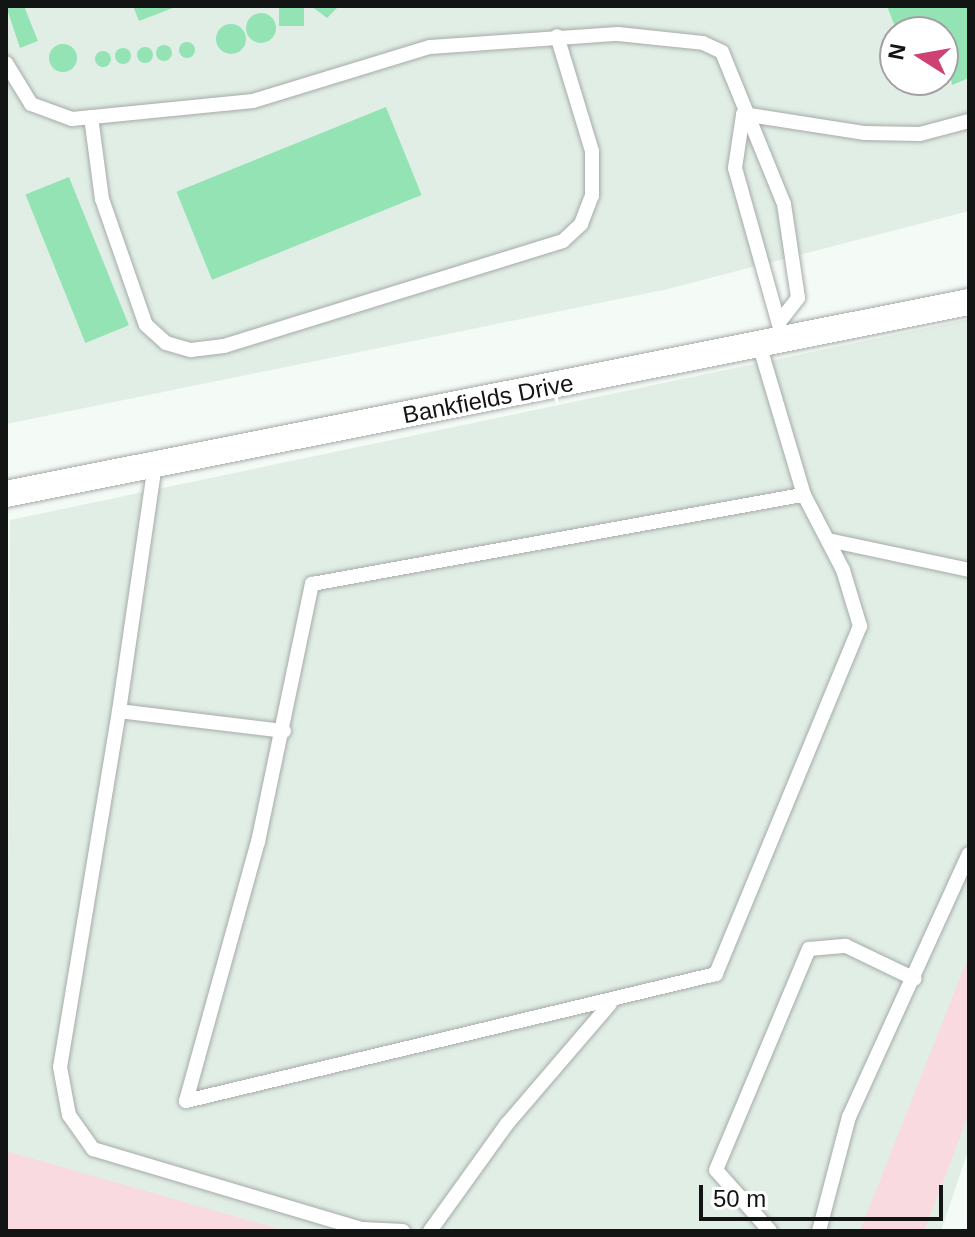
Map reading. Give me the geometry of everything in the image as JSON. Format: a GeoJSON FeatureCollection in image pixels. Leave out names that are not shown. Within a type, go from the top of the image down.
{"type":"FeatureCollection","features":[{"type":"Feature","properties":{"kind":"street","name":"Bankfields Drive"},"geometry":{"type":"LineString","coordinates":[[6,494],[774,335],[969,302]]}},
{"type":"Feature","properties":{"kind":"lane"},"geometry":{"type":"LineString","coordinates":[[91,117],[102,199],[146,325],[166,343],[191,350],[224,346],[394,298],[563,241],[581,224],[592,196],[592,151],[557,36]]}},
{"type":"Feature","properties":{"kind":"lane"},"geometry":{"type":"LineString","coordinates":[[6,63],[46,115],[91,117],[253,101],[430,47],[557,36],[703,43],[722,52],[743,114],[784,204],[798,298],[774,335]]}},
{"type":"Feature","properties":{"kind":"lane"},"geometry":{"type":"LineString","coordinates":[[743,114],[864,133],[920,134],[969,121]]}},
{"type":"Feature","properties":{"kind":"lane"},"geometry":{"type":"LineString","coordinates":[[743,114],[735,168],[774,335],[804,495],[828,540],[860,626],[716,974],[610,1004],[186,1101],[284,731],[312,584],[804,495]]}},
{"type":"Feature","properties":{"kind":"lane"},"geometry":{"type":"LineString","coordinates":[[155,465],[119,711],[60,1067],[69,1115],[93,1149],[362,1229],[403,1231]]}},
{"type":"Feature","properties":{"kind":"lane"},"geometry":{"type":"LineString","coordinates":[[828,540],[969,570]]}},
{"type":"Feature","properties":{"kind":"lane"},"geometry":{"type":"LineString","coordinates":[[119,711],[284,731]]}},
{"type":"Feature","properties":{"kind":"lane"},"geometry":{"type":"LineString","coordinates":[[819,1231],[849,1117],[915,979],[969,854]]}},
{"type":"Feature","properties":{"kind":"lane"},"geometry":{"type":"LineString","coordinates":[[770,1231],[716,1170],[809,949],[846,946],[915,979]]}},
{"type":"Feature","properties":{"kind":"lane"},"geometry":{"type":"LineString","coordinates":[[430,1231],[507,1124],[610,1004]]}},
{"type":"Feature","properties":{"kind":"shaded area"},"geometry":{"type":"Polygon","coordinates":[[[6,6],[969,6],[969,211],[668,289],[6,424],[6,6]]]}},
{"type":"Feature","properties":{"kind":"shaded area"},"geometry":{"type":"Polygon","coordinates":[[[969,319],[969,1148],[941,1231],[6,1231],[10,520],[969,319]]]}},
{"type":"Feature","properties":{"kind":"shaded area"},"geometry":{"type":"Polygon","coordinates":[[[969,955],[969,1114],[924,1231],[860,1231],[969,955]]]}},
{"type":"Feature","properties":{"kind":"shaded area"},"geometry":{"type":"Polygon","coordinates":[[[6,1151],[286,1231],[6,1231],[6,1151]]]}},
{"type":"Feature","properties":{"kind":"building"},"geometry":{"type":"Polygon","coordinates":[[[6,6],[24,6],[38,41],[20,48],[6,6]]]}},
{"type":"Feature","properties":{"kind":"building"},"geometry":{"type":"Polygon","coordinates":[[[133,6],[178,6],[139,21],[133,6]]]}},
{"type":"Feature","properties":{"kind":"building"},"geometry":{"type":"Polygon","coordinates":[[[279,6],[304,6],[304,26],[279,26],[279,6]]]}},
{"type":"Feature","properties":{"kind":"building"},"geometry":{"type":"Polygon","coordinates":[[[311,6],[339,6],[327,18],[311,6]]]}},
{"type":"Feature","properties":{"kind":"building"},"geometry":{"type":"Polygon","coordinates":[[[887,6],[969,6],[969,78],[959,82],[959,16],[891,16],[887,6]]]}},
{"type":"Feature","properties":{"kind":"building"},"geometry":{"type":"Polygon","coordinates":[[[261,13],[272,17],[276,28],[272,39],[261,43],[250,39],[246,28],[250,17],[261,13]]]}},
{"type":"Feature","properties":{"kind":"building"},"geometry":{"type":"Polygon","coordinates":[[[231,24],[242,28],[246,39],[242,50],[231,54],[220,50],[216,39],[220,28],[231,24]]]}},
{"type":"Feature","properties":{"kind":"building"},"geometry":{"type":"Polygon","coordinates":[[[184,42],[190,42],[195,50],[193,56],[184,58],[179,53],[179,47],[184,42]]]}},
{"type":"Feature","properties":{"kind":"building"},"geometry":{"type":"Polygon","coordinates":[[[63,44],[73,48],[77,58],[73,68],[63,72],[53,68],[49,58],[53,48],[63,44]]]}},
{"type":"Feature","properties":{"kind":"building"},"geometry":{"type":"Polygon","coordinates":[[[161,45],[167,45],[172,53],[170,59],[161,61],[156,56],[156,50],[161,45]]]}},
{"type":"Feature","properties":{"kind":"building"},"geometry":{"type":"Polygon","coordinates":[[[142,47],[148,47],[153,55],[151,61],[142,63],[137,58],[137,52],[142,47]]]}},
{"type":"Feature","properties":{"kind":"building"},"geometry":{"type":"Polygon","coordinates":[[[120,48],[126,48],[131,56],[129,62],[120,64],[115,59],[115,53],[120,48]]]}},
{"type":"Feature","properties":{"kind":"building"},"geometry":{"type":"Polygon","coordinates":[[[100,51],[106,51],[111,59],[109,65],[100,67],[95,62],[95,56],[100,51]]]}},
{"type":"Feature","properties":{"kind":"building"},"geometry":{"type":"Polygon","coordinates":[[[386,107],[422,195],[212,280],[176,192],[386,107]]]}},
{"type":"Feature","properties":{"kind":"building"},"geometry":{"type":"Polygon","coordinates":[[[69,177],[129,325],[85,343],[25,195],[69,177]]]}}]}
